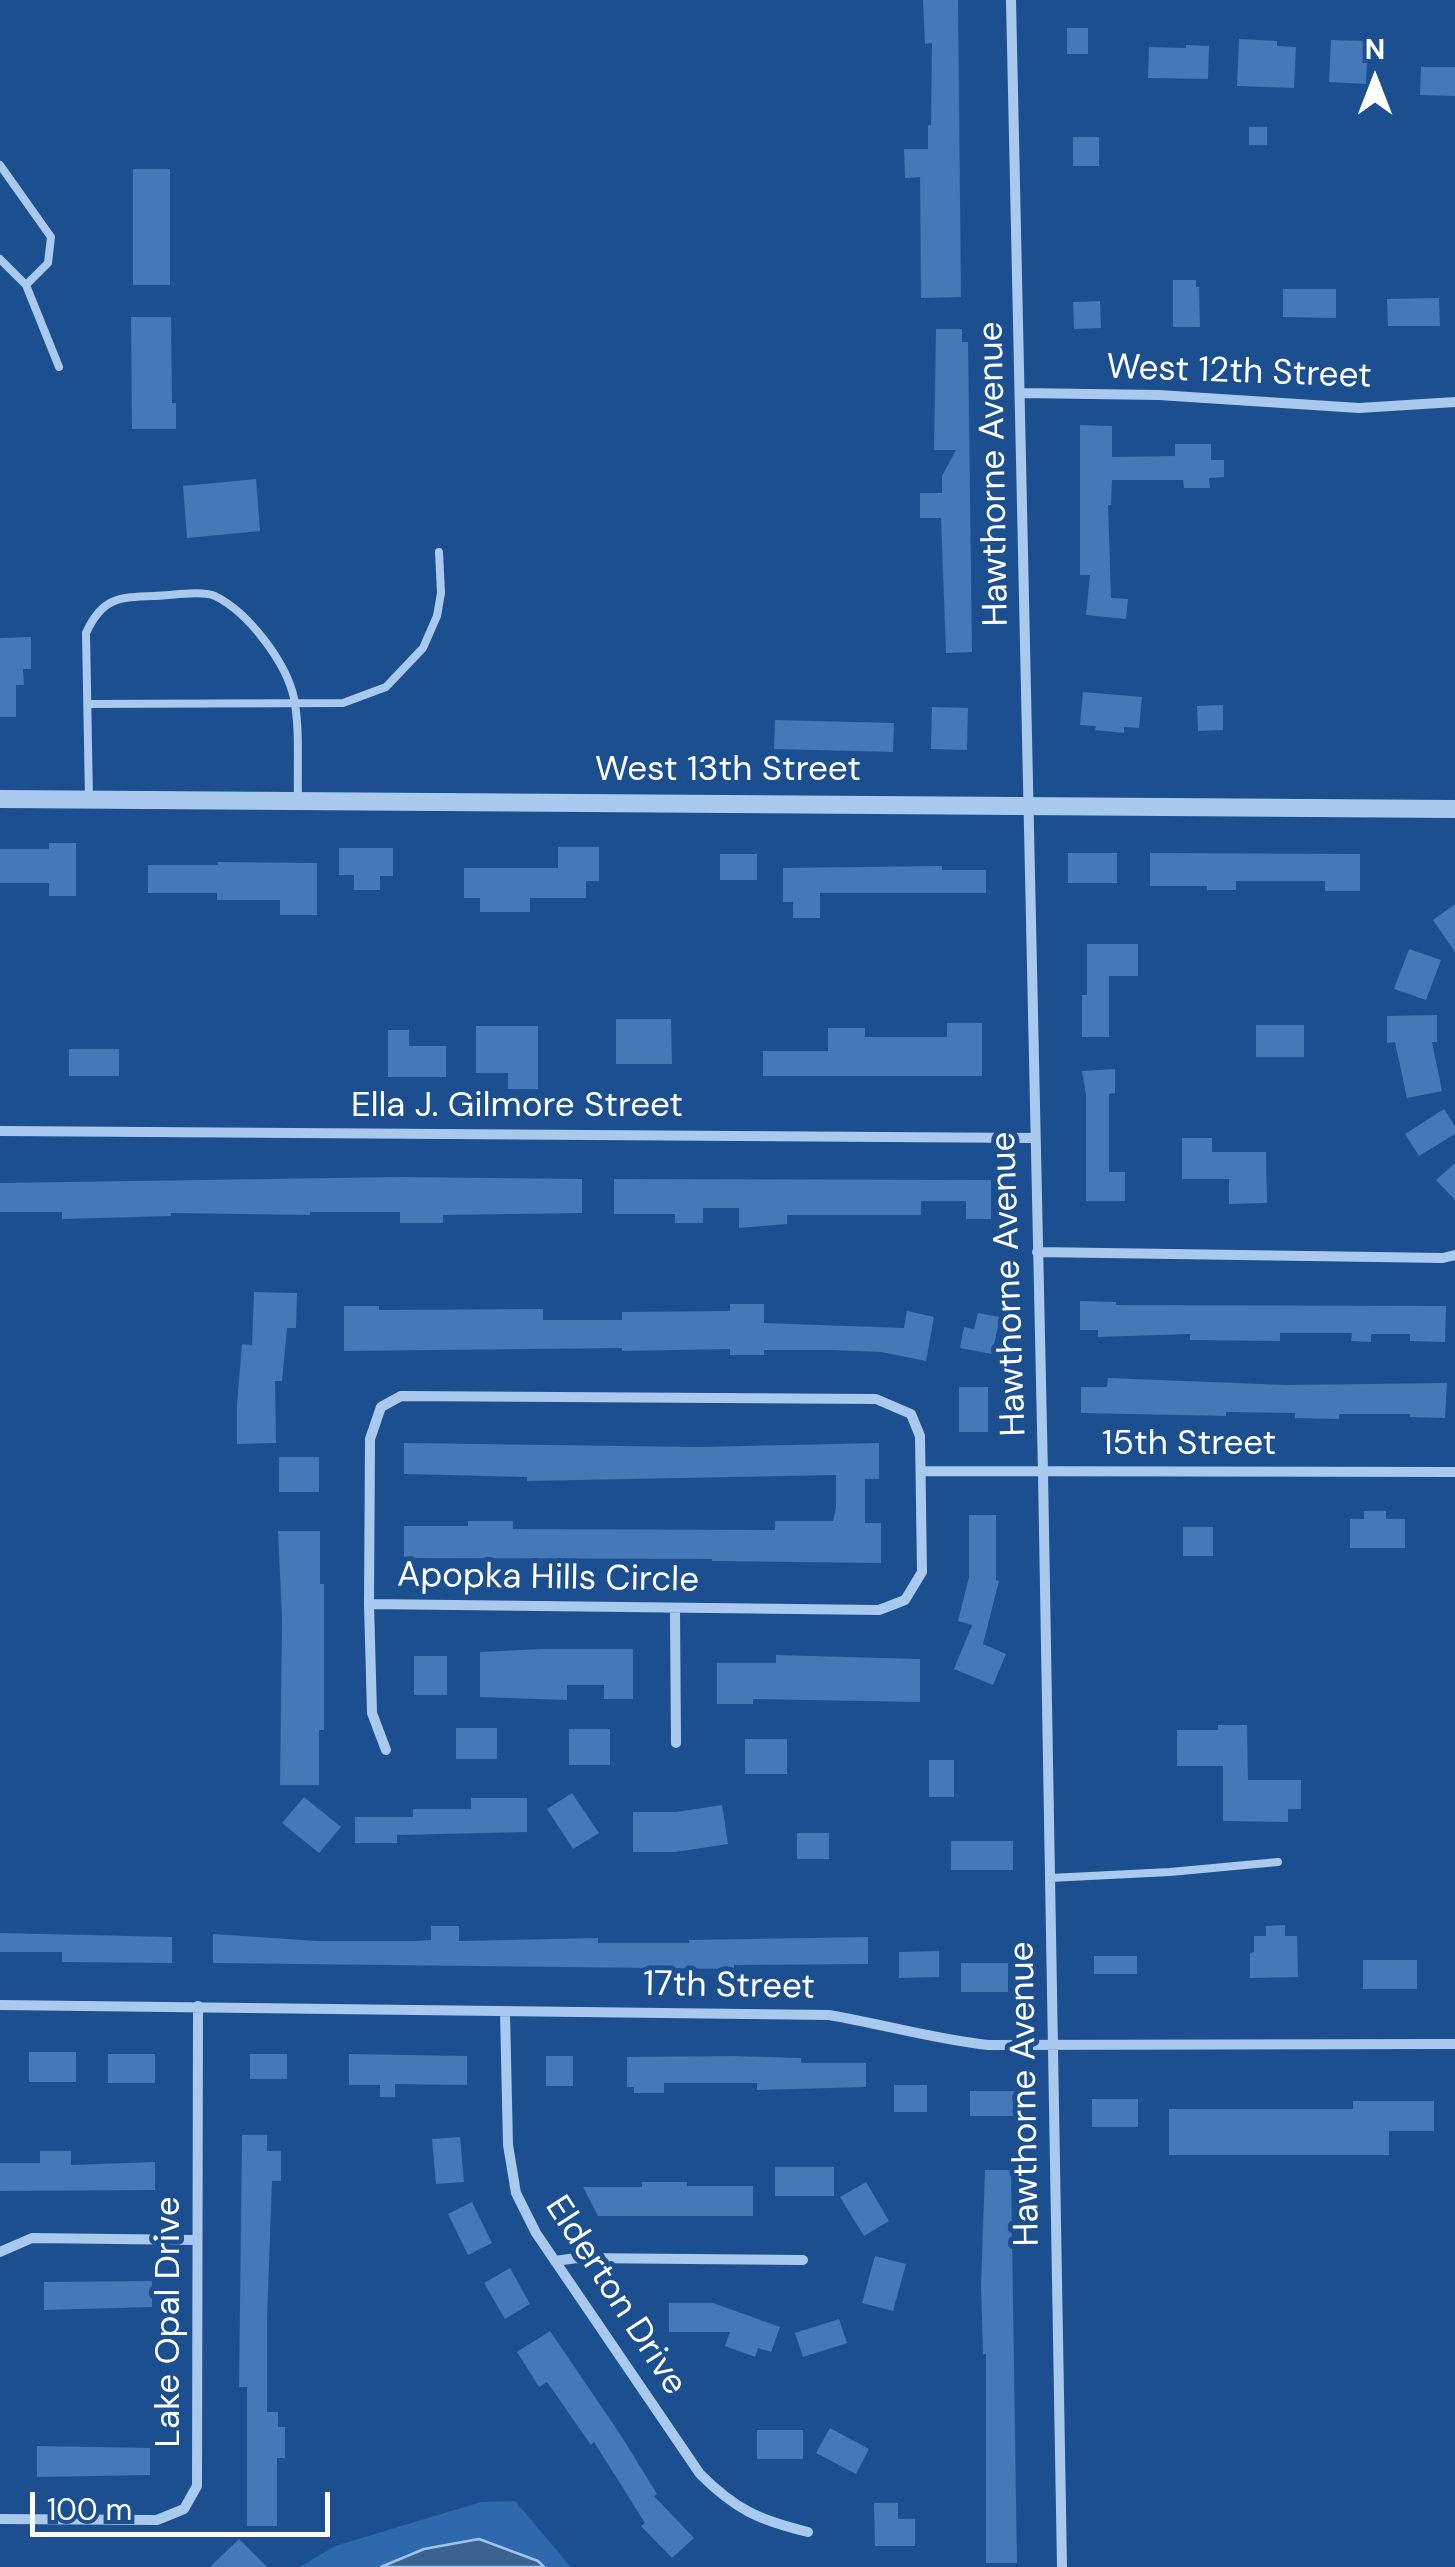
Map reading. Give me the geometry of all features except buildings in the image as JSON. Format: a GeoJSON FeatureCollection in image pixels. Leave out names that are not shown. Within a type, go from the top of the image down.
{"type":"FeatureCollection","features":[{"type":"Feature","properties":{"kind":"street","name":"Hawthorne Avenue"},"geometry":{"type":"LineString","coordinates":[[1011,0],[1062,2567]]}},
{"type":"Feature","properties":{"kind":"street","name":"West 12th Street"},"geometry":{"type":"LineString","coordinates":[[1021,393],[1159,394],[1359,408],[1455,402]]}},
{"type":"Feature","properties":{"kind":"street","name":"West 13th Street"},"geometry":{"type":"LineString","coordinates":[[0,799],[1455,809]]}},
{"type":"Feature","properties":{"kind":"street","name":"Ella J. Gilmore Street"},"geometry":{"type":"LineString","coordinates":[[0,1131],[1033,1138]]}},
{"type":"Feature","properties":{"kind":"street"},"geometry":{"type":"LineString","coordinates":[[1037,1252],[1443,1258],[1455,1255]]}},
{"type":"Feature","properties":{"kind":"street","name":"Apopka Hills Circle"},"geometry":{"type":"LineString","coordinates":[[401,1396],[876,1399],[911,1414],[920,1436],[922,1472],[922,1572],[905,1600],[879,1610],[369,1604],[370,1439],[381,1407],[401,1396]]}},
{"type":"Feature","properties":{"kind":"street","name":"15th Street"},"geometry":{"type":"LineString","coordinates":[[922,1472],[1455,1472]]}},
{"type":"Feature","properties":{"kind":"street"},"geometry":{"type":"LineString","coordinates":[[369,1604],[372,1713],[386,1750]]}},
{"type":"Feature","properties":{"kind":"street"},"geometry":{"type":"LineString","coordinates":[[675,1608],[676,1743]]}},
{"type":"Feature","properties":{"kind":"street","name":"17th Street"},"geometry":{"type":"LineString","coordinates":[[0,2005],[829,2015],[988,2045],[1455,2044]]}},
{"type":"Feature","properties":{"kind":"street","name":"Lake Opal Drive"},"geometry":{"type":"LineString","coordinates":[[0,2519],[157,2520],[184,2509],[197,2486],[198,2006]]}},
{"type":"Feature","properties":{"kind":"street","name":"Elderton Drive"},"geometry":{"type":"LineString","coordinates":[[505,2012],[508,2145],[516,2192],[536,2233],[700,2474],[728,2502],[768,2522],[808,2532]]}},
{"type":"Feature","properties":{"kind":"street"},"geometry":{"type":"LineString","coordinates":[[0,2252],[32,2238],[197,2240]]}},
{"type":"Feature","properties":{"kind":"street"},"geometry":{"type":"LineString","coordinates":[[555,2261],[802,2260]]}},
{"type":"Feature","properties":{"kind":"lane"},"geometry":{"type":"LineString","coordinates":[[0,164],[50,237],[48,263],[26,285]]}},
{"type":"Feature","properties":{"kind":"lane"},"geometry":{"type":"LineString","coordinates":[[0,259],[26,285],[59,366]]}},
{"type":"Feature","properties":{"kind":"lane"},"geometry":{"type":"LineString","coordinates":[[88,704],[343,702],[386,686],[423,648],[437,616],[441,593],[439,552]]}},
{"type":"Feature","properties":{"kind":"lane"},"geometry":{"type":"LineString","coordinates":[[89,800],[86,633],[100,607],[124,597],[212,595],[254,625],[294,696],[299,801]]}},
{"type":"Feature","properties":{"kind":"lane"},"geometry":{"type":"LineString","coordinates":[[1050,1878],[1278,1862]]}},
{"type":"Feature","properties":{"kind":"shaded area"},"geometry":{"type":"Polygon","coordinates":[[[515,2501],[571,2567],[544,2567],[538,2561],[479,2539],[424,2549],[381,2567],[300,2567],[335,2546],[481,2502],[515,2501]]]}},
{"type":"Feature","properties":{"kind":"shaded area"},"geometry":{"type":"Polygon","coordinates":[[[479,2539],[538,2561],[544,2567],[381,2567],[424,2549],[479,2539]]]}}]}
